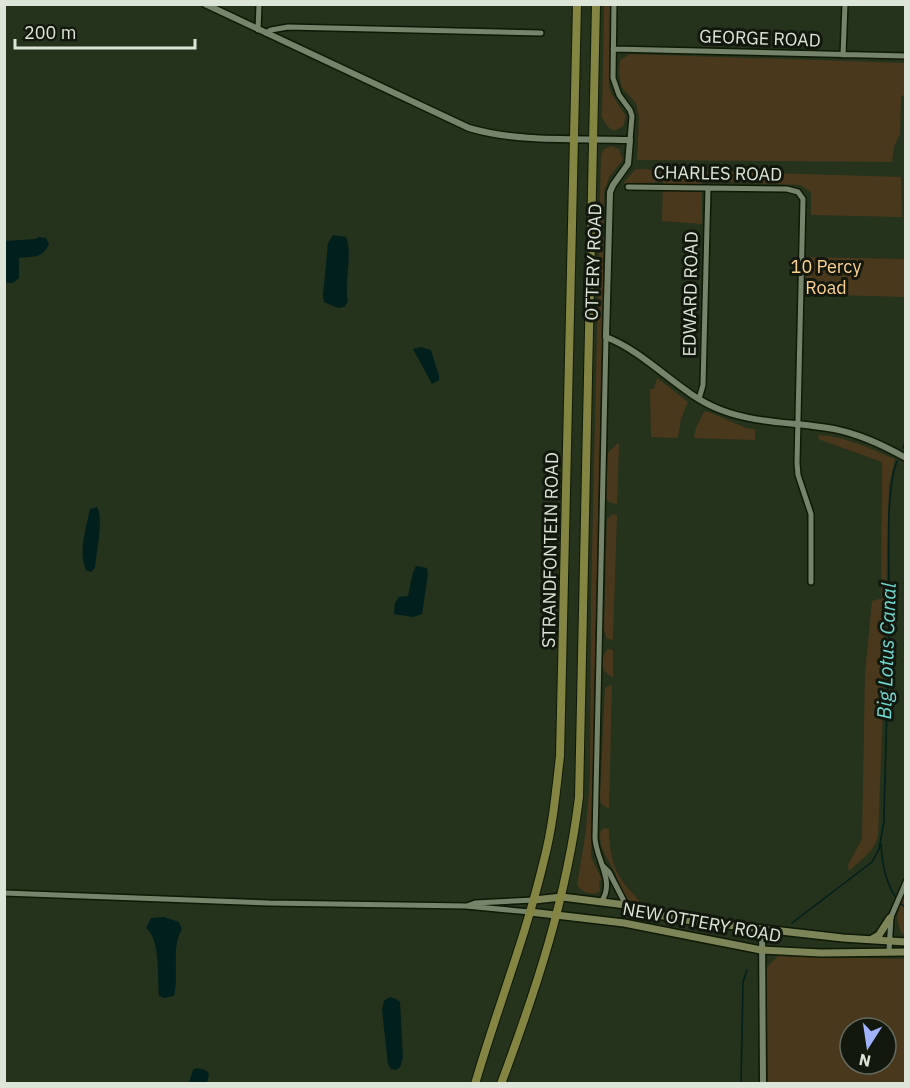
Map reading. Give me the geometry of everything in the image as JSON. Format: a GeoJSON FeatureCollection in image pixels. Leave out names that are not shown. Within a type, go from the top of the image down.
{"type":"FeatureCollection","features":[{"type":"Feature","properties":{"kind":"main road","name":"STRANDFONTEIN ROAD"},"geometry":{"type":"LineString","coordinates":[[475,1083],[534,900],[545,858],[553,813],[561,733],[577,4]]}},
{"type":"Feature","properties":{"kind":"main road","name":"STRANDFONTEIN ROAD"},"geometry":{"type":"LineString","coordinates":[[501,1083],[546,953],[562,897],[574,831],[580,768],[596,4]]}},
{"type":"Feature","properties":{"kind":"main road","name":"NEW OTTERY ROAD"},"geometry":{"type":"LineString","coordinates":[[534,900],[562,897],[627,905],[673,918],[906,942]]}},
{"type":"Feature","properties":{"kind":"main road","name":"NEW OTTERY ROAD"},"geometry":{"type":"LineString","coordinates":[[530,912],[624,923],[761,950],[821,953],[906,952]]}},
{"type":"Feature","properties":{"kind":"main road"},"geometry":{"type":"LineString","coordinates":[[870,940],[879,934],[890,918]]}},
{"type":"Feature","properties":{"kind":"street"},"geometry":{"type":"LineString","coordinates":[[205,4],[469,128],[502,135],[630,140],[632,116],[619,95],[613,78],[614,4]]}},
{"type":"Feature","properties":{"kind":"street"},"geometry":{"type":"LineString","coordinates":[[258,30],[259,4]]}},
{"type":"Feature","properties":{"kind":"street"},"geometry":{"type":"LineString","coordinates":[[843,55],[845,4]]}},
{"type":"Feature","properties":{"kind":"street"},"geometry":{"type":"LineString","coordinates":[[266,33],[279,27],[541,33]]}},
{"type":"Feature","properties":{"kind":"street","name":"GEORGE ROAD"},"geometry":{"type":"LineString","coordinates":[[613,49],[906,56]]}},
{"type":"Feature","properties":{"kind":"street","name":"OTTERY ROAD"},"geometry":{"type":"LineString","coordinates":[[630,140],[628,164],[610,192],[606,337],[623,345],[712,406],[742,417],[847,433],[904,457]]}},
{"type":"Feature","properties":{"kind":"street","name":"CHARLES ROAD"},"geometry":{"type":"LineString","coordinates":[[628,187],[787,189],[798,192],[803,199],[798,425]]}},
{"type":"Feature","properties":{"kind":"street","name":"EDWARD ROAD"},"geometry":{"type":"LineString","coordinates":[[699,399],[703,385],[708,188]]}},
{"type":"Feature","properties":{"kind":"street"},"geometry":{"type":"LineString","coordinates":[[601,902],[607,887],[596,854],[595,838],[606,337]]}},
{"type":"Feature","properties":{"kind":"street"},"geometry":{"type":"LineString","coordinates":[[798,425],[797,470],[812,514],[811,582]]}},
{"type":"Feature","properties":{"kind":"street"},"geometry":{"type":"LineString","coordinates":[[601,864],[609,872],[622,900],[627,905]]}},
{"type":"Feature","properties":{"kind":"street"},"geometry":{"type":"LineString","coordinates":[[889,951],[890,918],[899,893],[906,882]]}},
{"type":"Feature","properties":{"kind":"street"},"geometry":{"type":"LineString","coordinates":[[4,893],[278,903],[466,906],[530,912]]}},
{"type":"Feature","properties":{"kind":"street"},"geometry":{"type":"LineString","coordinates":[[466,906],[475,903],[534,900]]}},
{"type":"Feature","properties":{"kind":"street"},"geometry":{"type":"LineString","coordinates":[[762,928],[764,1083]]}},
{"type":"Feature","properties":{"kind":"green space"},"geometry":{"type":"Polygon","coordinates":[[[604,5],[610,5],[609,87],[626,116],[623,126],[614,131],[607,126],[602,117],[604,5]]]}},
{"type":"Feature","properties":{"kind":"green space"},"geometry":{"type":"Polygon","coordinates":[[[630,54],[905,63],[905,94],[901,97],[900,134],[894,147],[892,162],[637,160],[639,117],[636,103],[622,88],[619,73],[620,60],[630,54]]]}},
{"type":"Feature","properties":{"kind":"green space"},"geometry":{"type":"Polygon","coordinates":[[[611,146],[619,149],[623,160],[610,176],[604,191],[591,857],[602,880],[599,881],[600,891],[591,894],[577,885],[586,831],[590,775],[591,599],[601,156],[604,149],[611,146]]]}},
{"type":"Feature","properties":{"kind":"green space"},"geometry":{"type":"Polygon","coordinates":[[[636,169],[901,177],[902,217],[811,215],[811,192],[800,185],[702,181],[702,224],[662,221],[663,182],[625,184],[624,182],[636,169]]]}},
{"type":"Feature","properties":{"kind":"green space","name":"10 Percy Road"},"geometry":{"type":"Polygon","coordinates":[[[806,257],[905,259],[904,297],[804,294],[806,257]]]}},
{"type":"Feature","properties":{"kind":"green space"},"geometry":{"type":"Polygon","coordinates":[[[657,378],[688,402],[681,419],[678,438],[651,437],[650,389],[654,389],[657,378]]]}},
{"type":"Feature","properties":{"kind":"green space"},"geometry":{"type":"Polygon","coordinates":[[[704,412],[746,428],[755,429],[755,440],[694,438],[704,412]]]}},
{"type":"Feature","properties":{"kind":"green space"},"geometry":{"type":"Polygon","coordinates":[[[819,435],[848,440],[895,459],[889,484],[886,595],[881,597],[882,462],[818,439],[819,435]]]}},
{"type":"Feature","properties":{"kind":"green space"},"geometry":{"type":"Polygon","coordinates":[[[619,444],[617,504],[609,502],[606,498],[608,453],[619,444]]]}},
{"type":"Feature","properties":{"kind":"green space"},"geometry":{"type":"Polygon","coordinates":[[[613,514],[617,515],[613,640],[607,639],[604,630],[607,519],[613,514]]]}},
{"type":"Feature","properties":{"kind":"green space"},"geometry":{"type":"Polygon","coordinates":[[[887,597],[878,837],[871,851],[849,871],[848,865],[862,839],[865,674],[872,601],[887,597]]]}},
{"type":"Feature","properties":{"kind":"green space"},"geometry":{"type":"Polygon","coordinates":[[[608,649],[613,650],[613,677],[606,672],[602,661],[608,649]]]}},
{"type":"Feature","properties":{"kind":"green space"},"geometry":{"type":"Polygon","coordinates":[[[612,685],[609,809],[601,804],[600,798],[605,688],[612,685]]]}},
{"type":"Feature","properties":{"kind":"green space"},"geometry":{"type":"Polygon","coordinates":[[[604,828],[609,829],[615,868],[624,884],[639,900],[638,903],[628,900],[604,854],[600,832],[604,828]]]}},
{"type":"Feature","properties":{"kind":"green space"},"geometry":{"type":"Polygon","coordinates":[[[905,895],[905,934],[902,934],[898,914],[905,895]]]}},
{"type":"Feature","properties":{"kind":"green space"},"geometry":{"type":"Polygon","coordinates":[[[778,956],[905,959],[905,1083],[768,1083],[766,968],[778,956]]]}},
{"type":"Feature","properties":{"kind":"water"},"geometry":{"type":"Polygon","coordinates":[[[333,235],[346,237],[349,252],[348,302],[344,307],[338,308],[324,302],[323,295],[328,243],[333,235]]]}},
{"type":"Feature","properties":{"kind":"water"},"geometry":{"type":"Polygon","coordinates":[[[46,238],[49,244],[46,249],[37,256],[19,258],[19,278],[13,283],[7,283],[5,281],[5,241],[46,238]]]}},
{"type":"Feature","properties":{"kind":"water"},"geometry":{"type":"Polygon","coordinates":[[[421,347],[431,350],[439,376],[439,380],[432,384],[413,349],[421,347]]]}},
{"type":"Feature","properties":{"kind":"water"},"geometry":{"type":"Polygon","coordinates":[[[97,507],[100,519],[99,536],[95,568],[91,572],[86,570],[83,548],[90,509],[97,507]]]}},
{"type":"Feature","properties":{"kind":"water"},"geometry":{"type":"Polygon","coordinates":[[[416,566],[427,568],[428,574],[422,614],[413,617],[394,614],[395,603],[399,597],[408,596],[416,566]]]}},
{"type":"Feature","properties":{"kind":"water"},"geometry":{"type":"Polygon","coordinates":[[[164,917],[179,922],[182,930],[177,943],[174,996],[164,998],[159,996],[154,941],[146,928],[151,918],[164,917]]]}},
{"type":"Feature","properties":{"kind":"water"},"geometry":{"type":"Polygon","coordinates":[[[390,997],[400,1002],[403,1058],[400,1067],[396,1070],[391,1069],[388,1064],[382,1010],[384,1001],[390,997]]]}},
{"type":"Feature","properties":{"kind":"water"},"geometry":{"type":"Polygon","coordinates":[[[196,1068],[208,1072],[207,1083],[189,1083],[193,1070],[196,1068]]]}},
{"type":"Feature","properties":{"kind":"waterway","name":"Big Lotus Canal"},"geometry":{"type":"LineString","coordinates":[[903,448],[906,439]]}},
{"type":"Feature","properties":{"kind":"waterway","name":"Big Lotus Canal"},"geometry":{"type":"LineString","coordinates":[[792,923],[872,862],[879,849],[884,821],[889,634],[888,533],[890,493],[897,461]]}},
{"type":"Feature","properties":{"kind":"waterway"},"geometry":{"type":"LineString","coordinates":[[881,844],[885,873],[897,899]]}},
{"type":"Feature","properties":{"kind":"waterway"},"geometry":{"type":"LineString","coordinates":[[900,903],[906,908]]}},
{"type":"Feature","properties":{"kind":"waterway"},"geometry":{"type":"LineString","coordinates":[[741,1084],[743,982],[747,970]]}}]}
